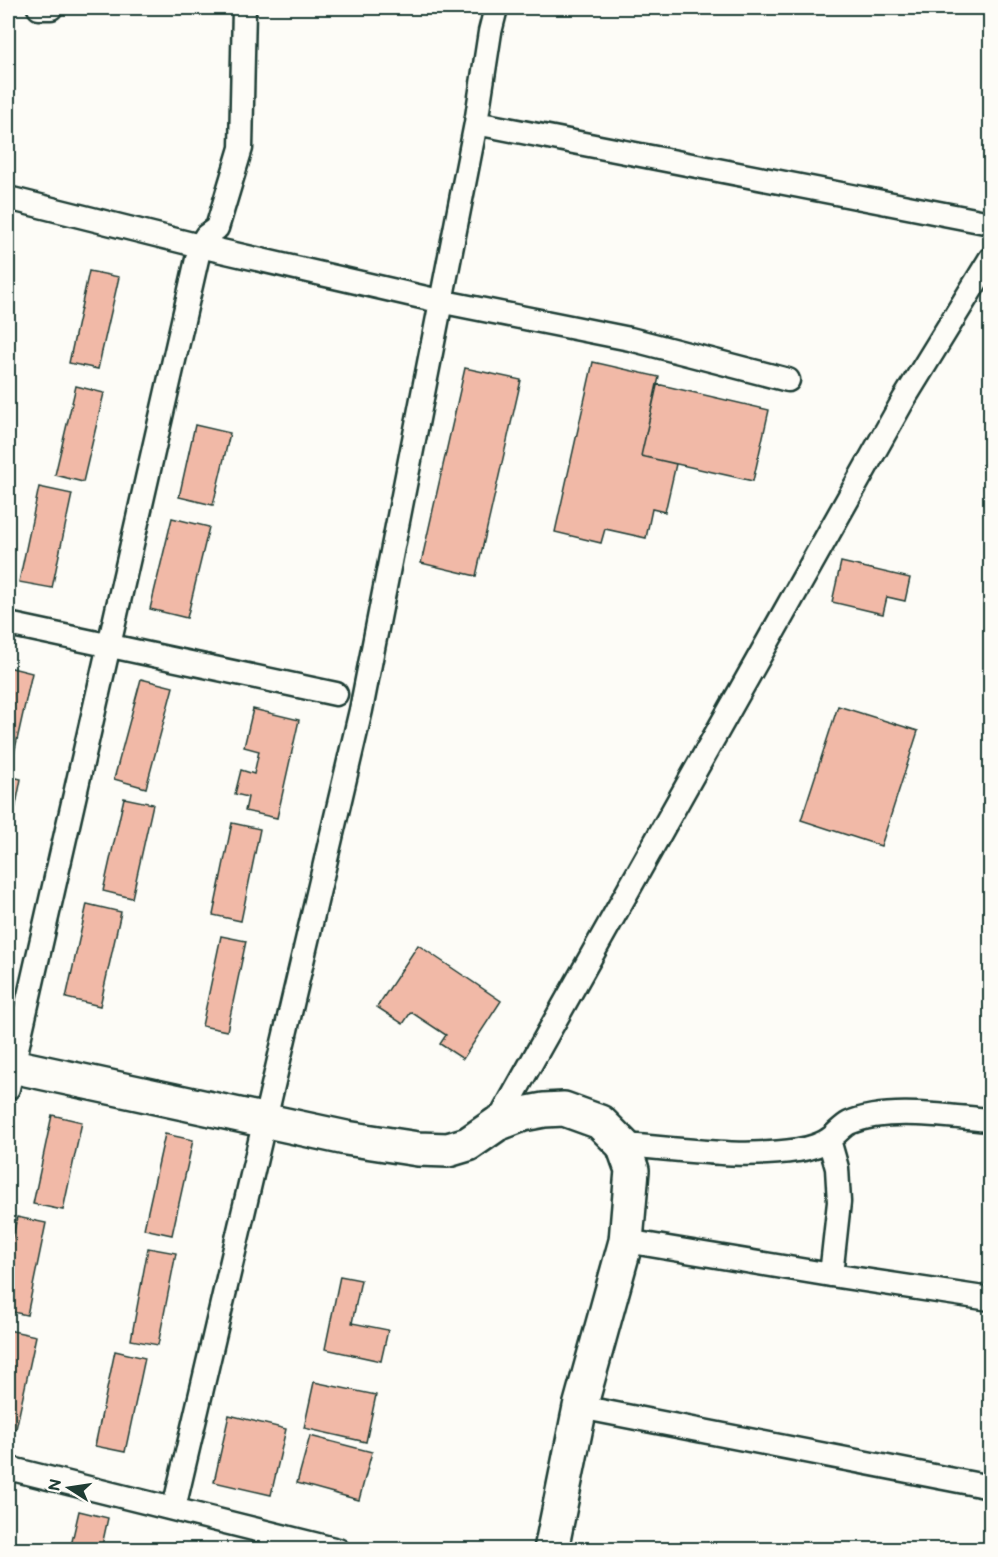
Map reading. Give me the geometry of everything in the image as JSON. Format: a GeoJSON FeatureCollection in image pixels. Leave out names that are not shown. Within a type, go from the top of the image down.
{"type":"FeatureCollection","features":[{"type":"Feature","properties":{"kind":"street"},"geometry":{"type":"LineString","coordinates":[[39,8],[51,8]]}},
{"type":"Feature","properties":{"kind":"street"},"geometry":{"type":"LineString","coordinates":[[244,8],[241,148],[217,228],[206,236],[200,246],[9,1073],[356,1140],[418,1149],[448,1150],[468,1144],[497,1124],[523,1114],[564,1109],[600,1122],[624,1145],[632,1170],[627,1241],[580,1407],[551,1550]]}},
{"type":"Feature","properties":{"kind":"street"},"geometry":{"type":"LineString","coordinates":[[174,1508],[361,710],[476,123],[489,32],[496,8]]}},
{"type":"Feature","properties":{"kind":"street"},"geometry":{"type":"LineString","coordinates":[[476,123],[990,223]]}},
{"type":"Feature","properties":{"kind":"street"},"geometry":{"type":"LineString","coordinates":[[8,198],[200,246],[440,301],[630,339],[788,380]]}},
{"type":"Feature","properties":{"kind":"street"},"geometry":{"type":"LineString","coordinates":[[497,1124],[898,409],[990,259]]}},
{"type":"Feature","properties":{"kind":"street"},"geometry":{"type":"LineString","coordinates":[[8,624],[336,694]]}},
{"type":"Feature","properties":{"kind":"street"},"geometry":{"type":"LineString","coordinates":[[624,1145],[748,1154],[801,1150],[829,1140],[848,1123],[873,1116],[896,1114],[990,1120]]}},
{"type":"Feature","properties":{"kind":"street"},"geometry":{"type":"LineString","coordinates":[[829,1140],[837,1168],[839,1202],[831,1275]]}},
{"type":"Feature","properties":{"kind":"street"},"geometry":{"type":"LineString","coordinates":[[627,1241],[990,1299]]}},
{"type":"Feature","properties":{"kind":"street"},"geometry":{"type":"LineString","coordinates":[[580,1407],[990,1488]]}},
{"type":"Feature","properties":{"kind":"street"},"geometry":{"type":"LineString","coordinates":[[8,1468],[338,1550]]}},
{"type":"Feature","properties":{"kind":"building"},"geometry":{"type":"Polygon","coordinates":[[[89,271],[119,277],[98,369],[69,363],[89,271]]]}},
{"type":"Feature","properties":{"kind":"building"},"geometry":{"type":"Polygon","coordinates":[[[593,362],[659,377],[641,456],[676,464],[665,512],[652,509],[646,538],[605,529],[601,543],[555,532],[593,362]]]}},
{"type":"Feature","properties":{"kind":"building"},"geometry":{"type":"Polygon","coordinates":[[[465,368],[521,380],[476,576],[421,563],[465,368]]]}},
{"type":"Feature","properties":{"kind":"building"},"geometry":{"type":"Polygon","coordinates":[[[657,384],[769,410],[753,481],[641,456],[657,384]]]}},
{"type":"Feature","properties":{"kind":"building"},"geometry":{"type":"Polygon","coordinates":[[[76,386],[104,393],[83,482],[55,475],[76,386]]]}},
{"type":"Feature","properties":{"kind":"building"},"geometry":{"type":"Polygon","coordinates":[[[195,425],[230,433],[213,505],[179,497],[195,425]]]}},
{"type":"Feature","properties":{"kind":"building"},"geometry":{"type":"Polygon","coordinates":[[[39,487],[72,494],[52,588],[19,582],[39,487]]]}},
{"type":"Feature","properties":{"kind":"building"},"geometry":{"type":"Polygon","coordinates":[[[172,518],[209,527],[187,618],[150,609],[172,518]]]}},
{"type":"Feature","properties":{"kind":"building"},"geometry":{"type":"Polygon","coordinates":[[[841,562],[910,578],[905,601],[887,597],[883,614],[832,602],[841,562]]]}},
{"type":"Feature","properties":{"kind":"building"},"geometry":{"type":"Polygon","coordinates":[[[8,667],[32,673],[13,758],[8,757],[8,667]]]}},
{"type":"Feature","properties":{"kind":"building"},"geometry":{"type":"Polygon","coordinates":[[[141,679],[173,687],[146,788],[114,779],[141,679]]]}},
{"type":"Feature","properties":{"kind":"building"},"geometry":{"type":"Polygon","coordinates":[[[838,706],[918,731],[881,846],[801,820],[838,706]]]}},
{"type":"Feature","properties":{"kind":"building"},"geometry":{"type":"Polygon","coordinates":[[[253,709],[299,720],[277,818],[245,811],[248,797],[235,794],[241,770],[254,774],[259,751],[244,747],[253,709]]]}},
{"type":"Feature","properties":{"kind":"building"},"geometry":{"type":"Polygon","coordinates":[[[8,776],[21,779],[8,846],[8,776]]]}},
{"type":"Feature","properties":{"kind":"building"},"geometry":{"type":"Polygon","coordinates":[[[124,798],[153,804],[132,898],[103,891],[124,798]]]}},
{"type":"Feature","properties":{"kind":"building"},"geometry":{"type":"Polygon","coordinates":[[[232,823],[260,829],[241,921],[213,915],[232,823]]]}},
{"type":"Feature","properties":{"kind":"building"},"geometry":{"type":"Polygon","coordinates":[[[87,904],[121,912],[100,1006],[66,998],[87,904]]]}},
{"type":"Feature","properties":{"kind":"building"},"geometry":{"type":"Polygon","coordinates":[[[221,936],[246,941],[227,1031],[202,1026],[221,936]]]}},
{"type":"Feature","properties":{"kind":"building"},"geometry":{"type":"Polygon","coordinates":[[[418,945],[501,1001],[463,1059],[440,1044],[446,1035],[411,1012],[403,1024],[377,1007],[418,945]]]}},
{"type":"Feature","properties":{"kind":"building"},"geometry":{"type":"Polygon","coordinates":[[[52,1115],[82,1122],[63,1210],[33,1204],[52,1115]]]}},
{"type":"Feature","properties":{"kind":"building"},"geometry":{"type":"Polygon","coordinates":[[[165,1134],[193,1140],[172,1235],[144,1229],[165,1134]]]}},
{"type":"Feature","properties":{"kind":"building"},"geometry":{"type":"Polygon","coordinates":[[[17,1217],[46,1223],[27,1315],[8,1311],[8,1259],[17,1217]]]}},
{"type":"Feature","properties":{"kind":"building"},"geometry":{"type":"Polygon","coordinates":[[[148,1248],[176,1253],[158,1345],[131,1340],[148,1248]]]}},
{"type":"Feature","properties":{"kind":"building"},"geometry":{"type":"Polygon","coordinates":[[[340,1276],[361,1280],[352,1323],[388,1330],[381,1361],[325,1349],[340,1276]]]}},
{"type":"Feature","properties":{"kind":"building"},"geometry":{"type":"Polygon","coordinates":[[[8,1330],[36,1336],[16,1429],[8,1428],[8,1330]]]}},
{"type":"Feature","properties":{"kind":"building"},"geometry":{"type":"Polygon","coordinates":[[[115,1351],[145,1358],[125,1452],[95,1446],[115,1351]]]}},
{"type":"Feature","properties":{"kind":"building"},"geometry":{"type":"Polygon","coordinates":[[[314,1382],[376,1395],[366,1442],[304,1428],[314,1382]]]}},
{"type":"Feature","properties":{"kind":"building"},"geometry":{"type":"Polygon","coordinates":[[[229,1415],[286,1429],[271,1495],[214,1482],[229,1415]]]}},
{"type":"Feature","properties":{"kind":"building"},"geometry":{"type":"Polygon","coordinates":[[[310,1436],[372,1452],[359,1500],[297,1483],[310,1436]]]}},
{"type":"Feature","properties":{"kind":"building"},"geometry":{"type":"Polygon","coordinates":[[[79,1511],[108,1518],[101,1550],[70,1550],[79,1511]]]}}]}
